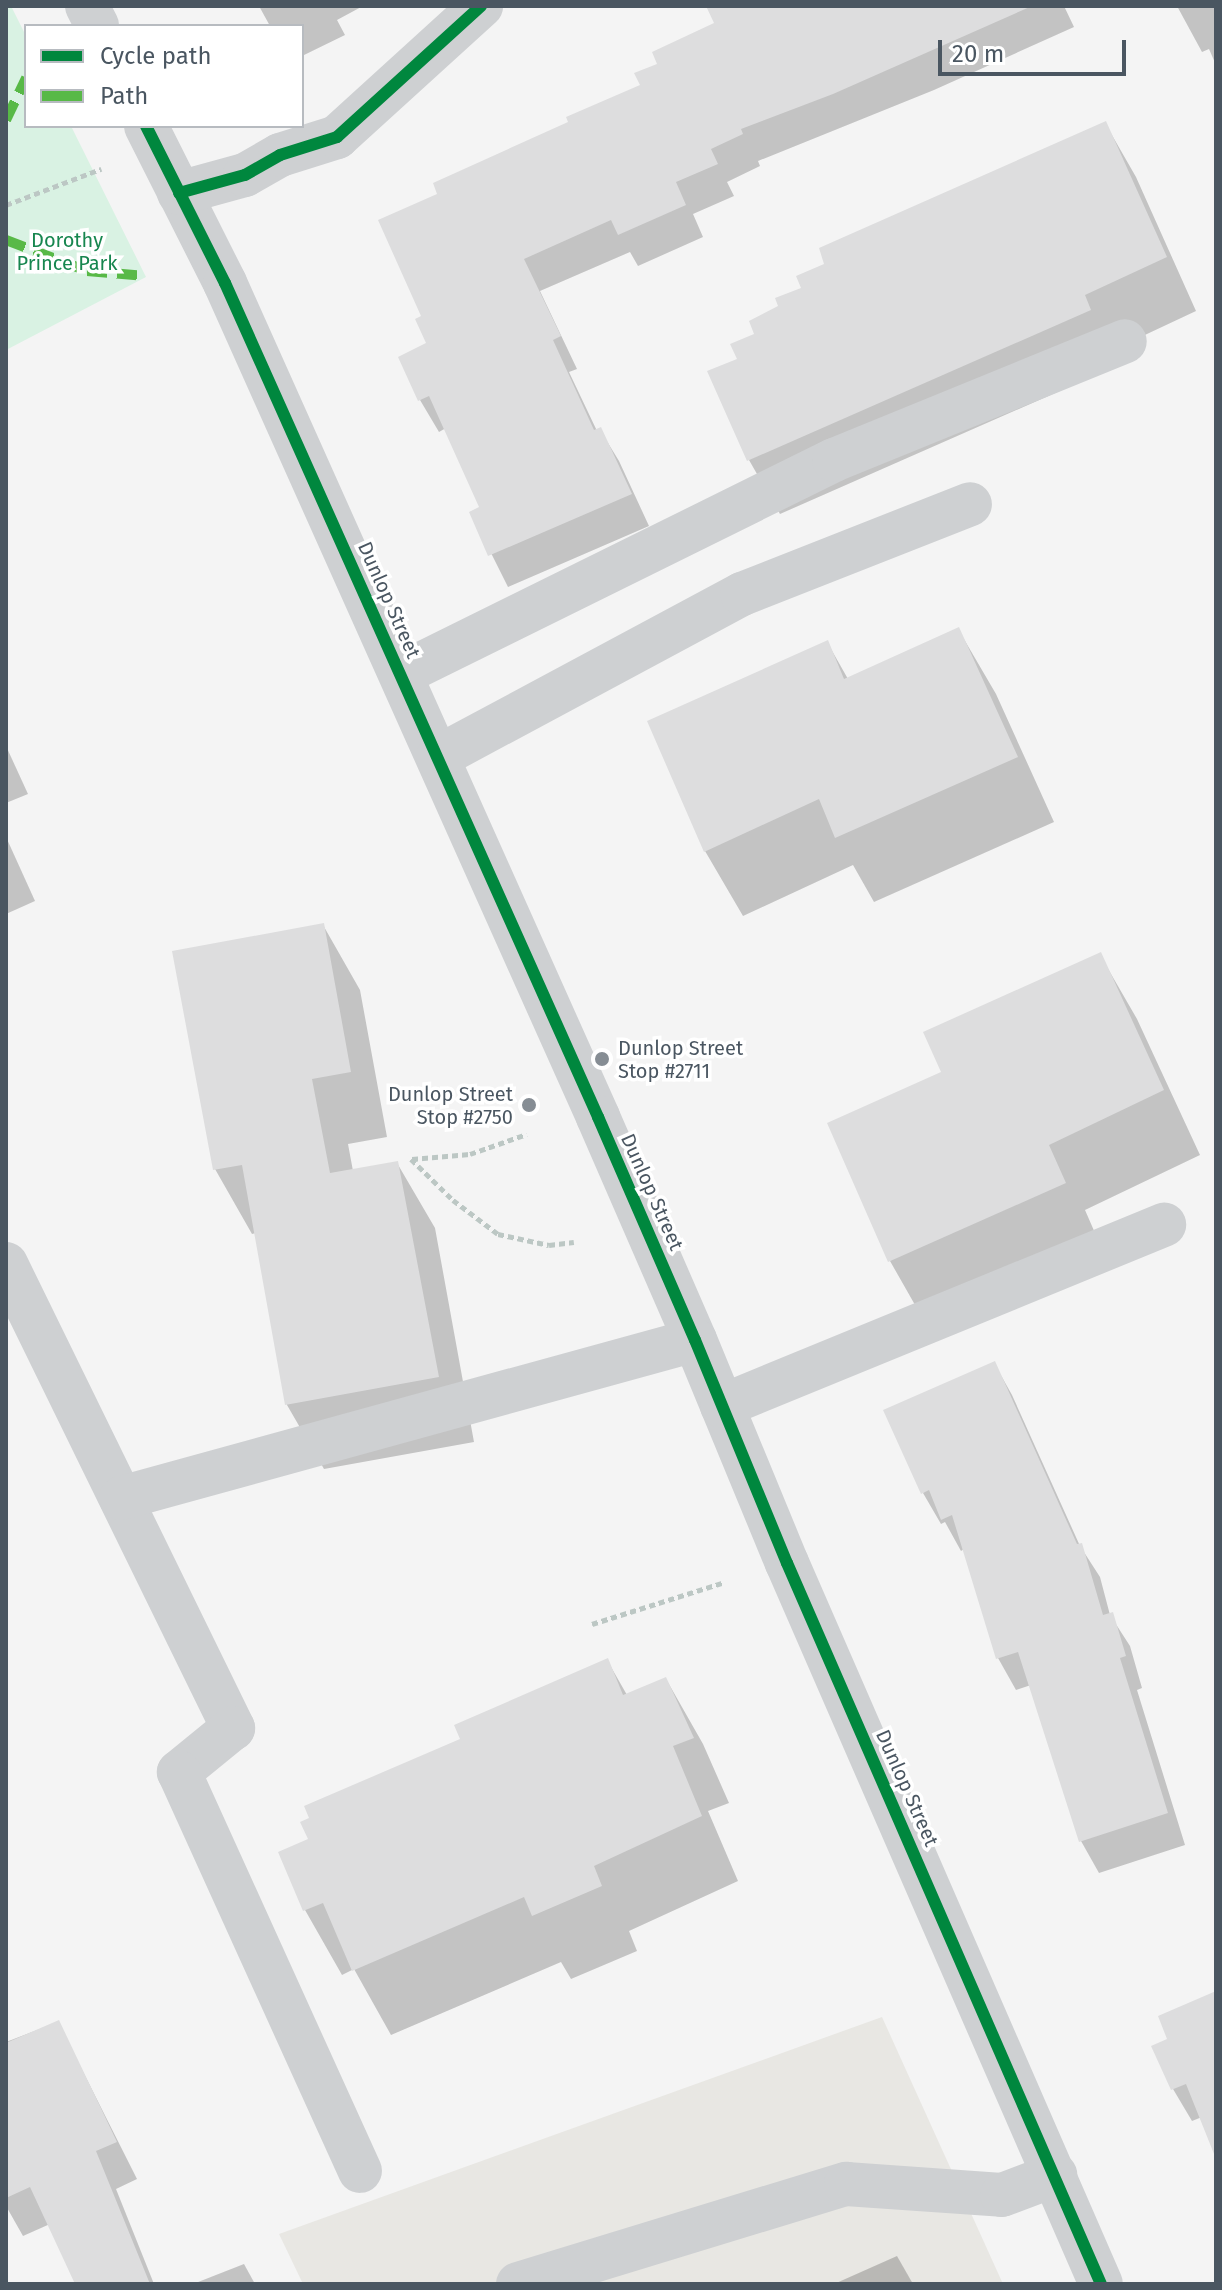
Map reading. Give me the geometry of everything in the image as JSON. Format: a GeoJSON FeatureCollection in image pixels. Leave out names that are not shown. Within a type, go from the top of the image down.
{"type":"FeatureCollection","features":[{"type":"Feature","properties":{"kind":"street"},"geometry":{"type":"LineString","coordinates":[[87,6],[96,24]]}},
{"type":"Feature","properties":{"kind":"street"},"geometry":{"type":"LineString","coordinates":[[179,193],[245,175],[280,155],[337,137],[481,6]]}},
{"type":"Feature","properties":{"kind":"street","name":"Dunlop Street"},"geometry":{"type":"LineString","coordinates":[[147,128],[225,283],[438,757],[695,1340],[787,1563],[1101,2284]]}},
{"type":"Feature","properties":{"kind":"street"},"geometry":{"type":"LineString","coordinates":[[401,674],[834,460],[1125,341]]}},
{"type":"Feature","properties":{"kind":"street"},"geometry":{"type":"LineString","coordinates":[[438,757],[742,594],[970,504]]}},
{"type":"Feature","properties":{"kind":"street"},"geometry":{"type":"LineString","coordinates":[[722,1406],[1164,1225]]}},
{"type":"Feature","properties":{"kind":"street"},"geometry":{"type":"LineString","coordinates":[[6,1264],[233,1728],[179,1772],[360,2171]]}},
{"type":"Feature","properties":{"kind":"street"},"geometry":{"type":"LineString","coordinates":[[121,1498],[695,1340]]}},
{"type":"Feature","properties":{"kind":"street"},"geometry":{"type":"LineString","coordinates":[[518,2284],[612,2270],[846,2184],[1002,2195],[1055,2175]]}},
{"type":"Feature","properties":{"kind":"path"},"geometry":{"type":"LineString","coordinates":[[6,205],[101,169]]}},
{"type":"Feature","properties":{"kind":"path"},"geometry":{"type":"LineString","coordinates":[[527,1134],[470,1154],[411,1159],[453,1200],[498,1234],[549,1245],[574,1242]]}},
{"type":"Feature","properties":{"kind":"path"},"geometry":{"type":"LineString","coordinates":[[592,1624],[725,1582]]}},
{"type":"Feature","properties":{"kind":"shaded area"},"geometry":{"type":"Polygon","coordinates":[[[882,2017],[1003,2284],[303,2284],[279,2234],[882,2017]]]}},
{"type":"Feature","properties":{"kind":"green space","name":"Dorothy Prince Park"},"geometry":{"type":"Polygon","coordinates":[[[6,6],[11,6],[24,32],[24,128],[72,128],[146,277],[6,350],[6,6]]]}},
{"type":"Feature","properties":{"kind":"building"},"geometry":{"type":"Polygon","coordinates":[[[706,6],[1032,6],[833,94],[741,129],[743,134],[711,149],[718,164],[676,182],[686,205],[618,235],[611,220],[524,259],[561,336],[553,340],[594,430],[601,427],[632,494],[488,556],[469,512],[479,507],[429,396],[418,401],[398,357],[426,343],[415,319],[421,316],[378,220],[437,194],[433,183],[568,122],[566,117],[640,85],[634,73],[657,64],[652,52],[714,23],[706,6]]]}},
{"type":"Feature","properties":{"kind":"building"},"geometry":{"type":"Polygon","coordinates":[[[1106,121],[1167,257],[1085,295],[1091,310],[747,461],[707,371],[737,359],[730,344],[754,334],[749,321],[778,306],[775,298],[801,288],[796,276],[824,264],[819,248],[1106,121]]]}},
{"type":"Feature","properties":{"kind":"building"},"geometry":{"type":"Polygon","coordinates":[[[959,627],[1018,757],[835,838],[819,799],[704,852],[647,721],[828,640],[844,679],[959,627]]]}},
{"type":"Feature","properties":{"kind":"building"},"geometry":{"type":"Polygon","coordinates":[[[324,923],[351,1072],[312,1079],[330,1173],[398,1161],[439,1377],[285,1405],[242,1165],[213,1170],[172,951],[324,923]]]}},
{"type":"Feature","properties":{"kind":"building"},"geometry":{"type":"Polygon","coordinates":[[[1101,952],[1164,1090],[1049,1145],[1066,1183],[888,1262],[827,1123],[941,1072],[923,1032],[1101,952]]]}},
{"type":"Feature","properties":{"kind":"building"},"geometry":{"type":"Polygon","coordinates":[[[995,1361],[1077,1544],[1082,1543],[1103,1615],[1113,1612],[1126,1656],[1120,1658],[1168,1813],[1079,1842],[1018,1652],[996,1659],[952,1515],[941,1520],[929,1490],[921,1494],[883,1410],[995,1361]]]}},
{"type":"Feature","properties":{"kind":"building"},"geometry":{"type":"Polygon","coordinates":[[[608,1658],[623,1695],[666,1677],[694,1738],[673,1746],[702,1816],[594,1866],[602,1886],[532,1916],[524,1897],[352,1971],[323,1903],[303,1911],[278,1852],[308,1839],[300,1822],[309,1818],[304,1806],[460,1739],[454,1725],[608,1658]]]}},
{"type":"Feature","properties":{"kind":"building"},"geometry":{"type":"Polygon","coordinates":[[[1216,1991],[1214,2154],[1186,2084],[1171,2090],[1151,2046],[1167,2039],[1158,2016],[1216,1991]]]}},
{"type":"Feature","properties":{"kind":"building"},"geometry":{"type":"Polygon","coordinates":[[[59,2020],[117,2142],[96,2151],[150,2284],[75,2284],[30,2187],[6,2198],[6,2043],[59,2020]]]}},
{"type":"Feature","properties":{"kind":"marked path"},"geometry":{"type":"LineString","coordinates":[[6,120],[24,82]]}},
{"type":"Feature","properties":{"kind":"marked path"},"geometry":{"type":"LineString","coordinates":[[6,240],[87,271],[146,276]]}},
{"type":"Feature","properties":{"kind":"cycle path"},"geometry":{"type":"LineString","coordinates":[[179,193],[245,175],[280,155],[337,137],[481,6]]}},
{"type":"Feature","properties":{"kind":"cycle path"},"geometry":{"type":"LineString","coordinates":[[147,128],[225,283],[598,1117],[787,1563],[1101,2284]]}},
{"type":"Feature","properties":{"kind":"place","name":"Dunlop Street Stop #2711"},"geometry":{"type":"Point","coordinates":[602,1059]}},
{"type":"Feature","properties":{"kind":"place","name":"Dunlop Street Stop #2750"},"geometry":{"type":"Point","coordinates":[529,1105]}}]}
